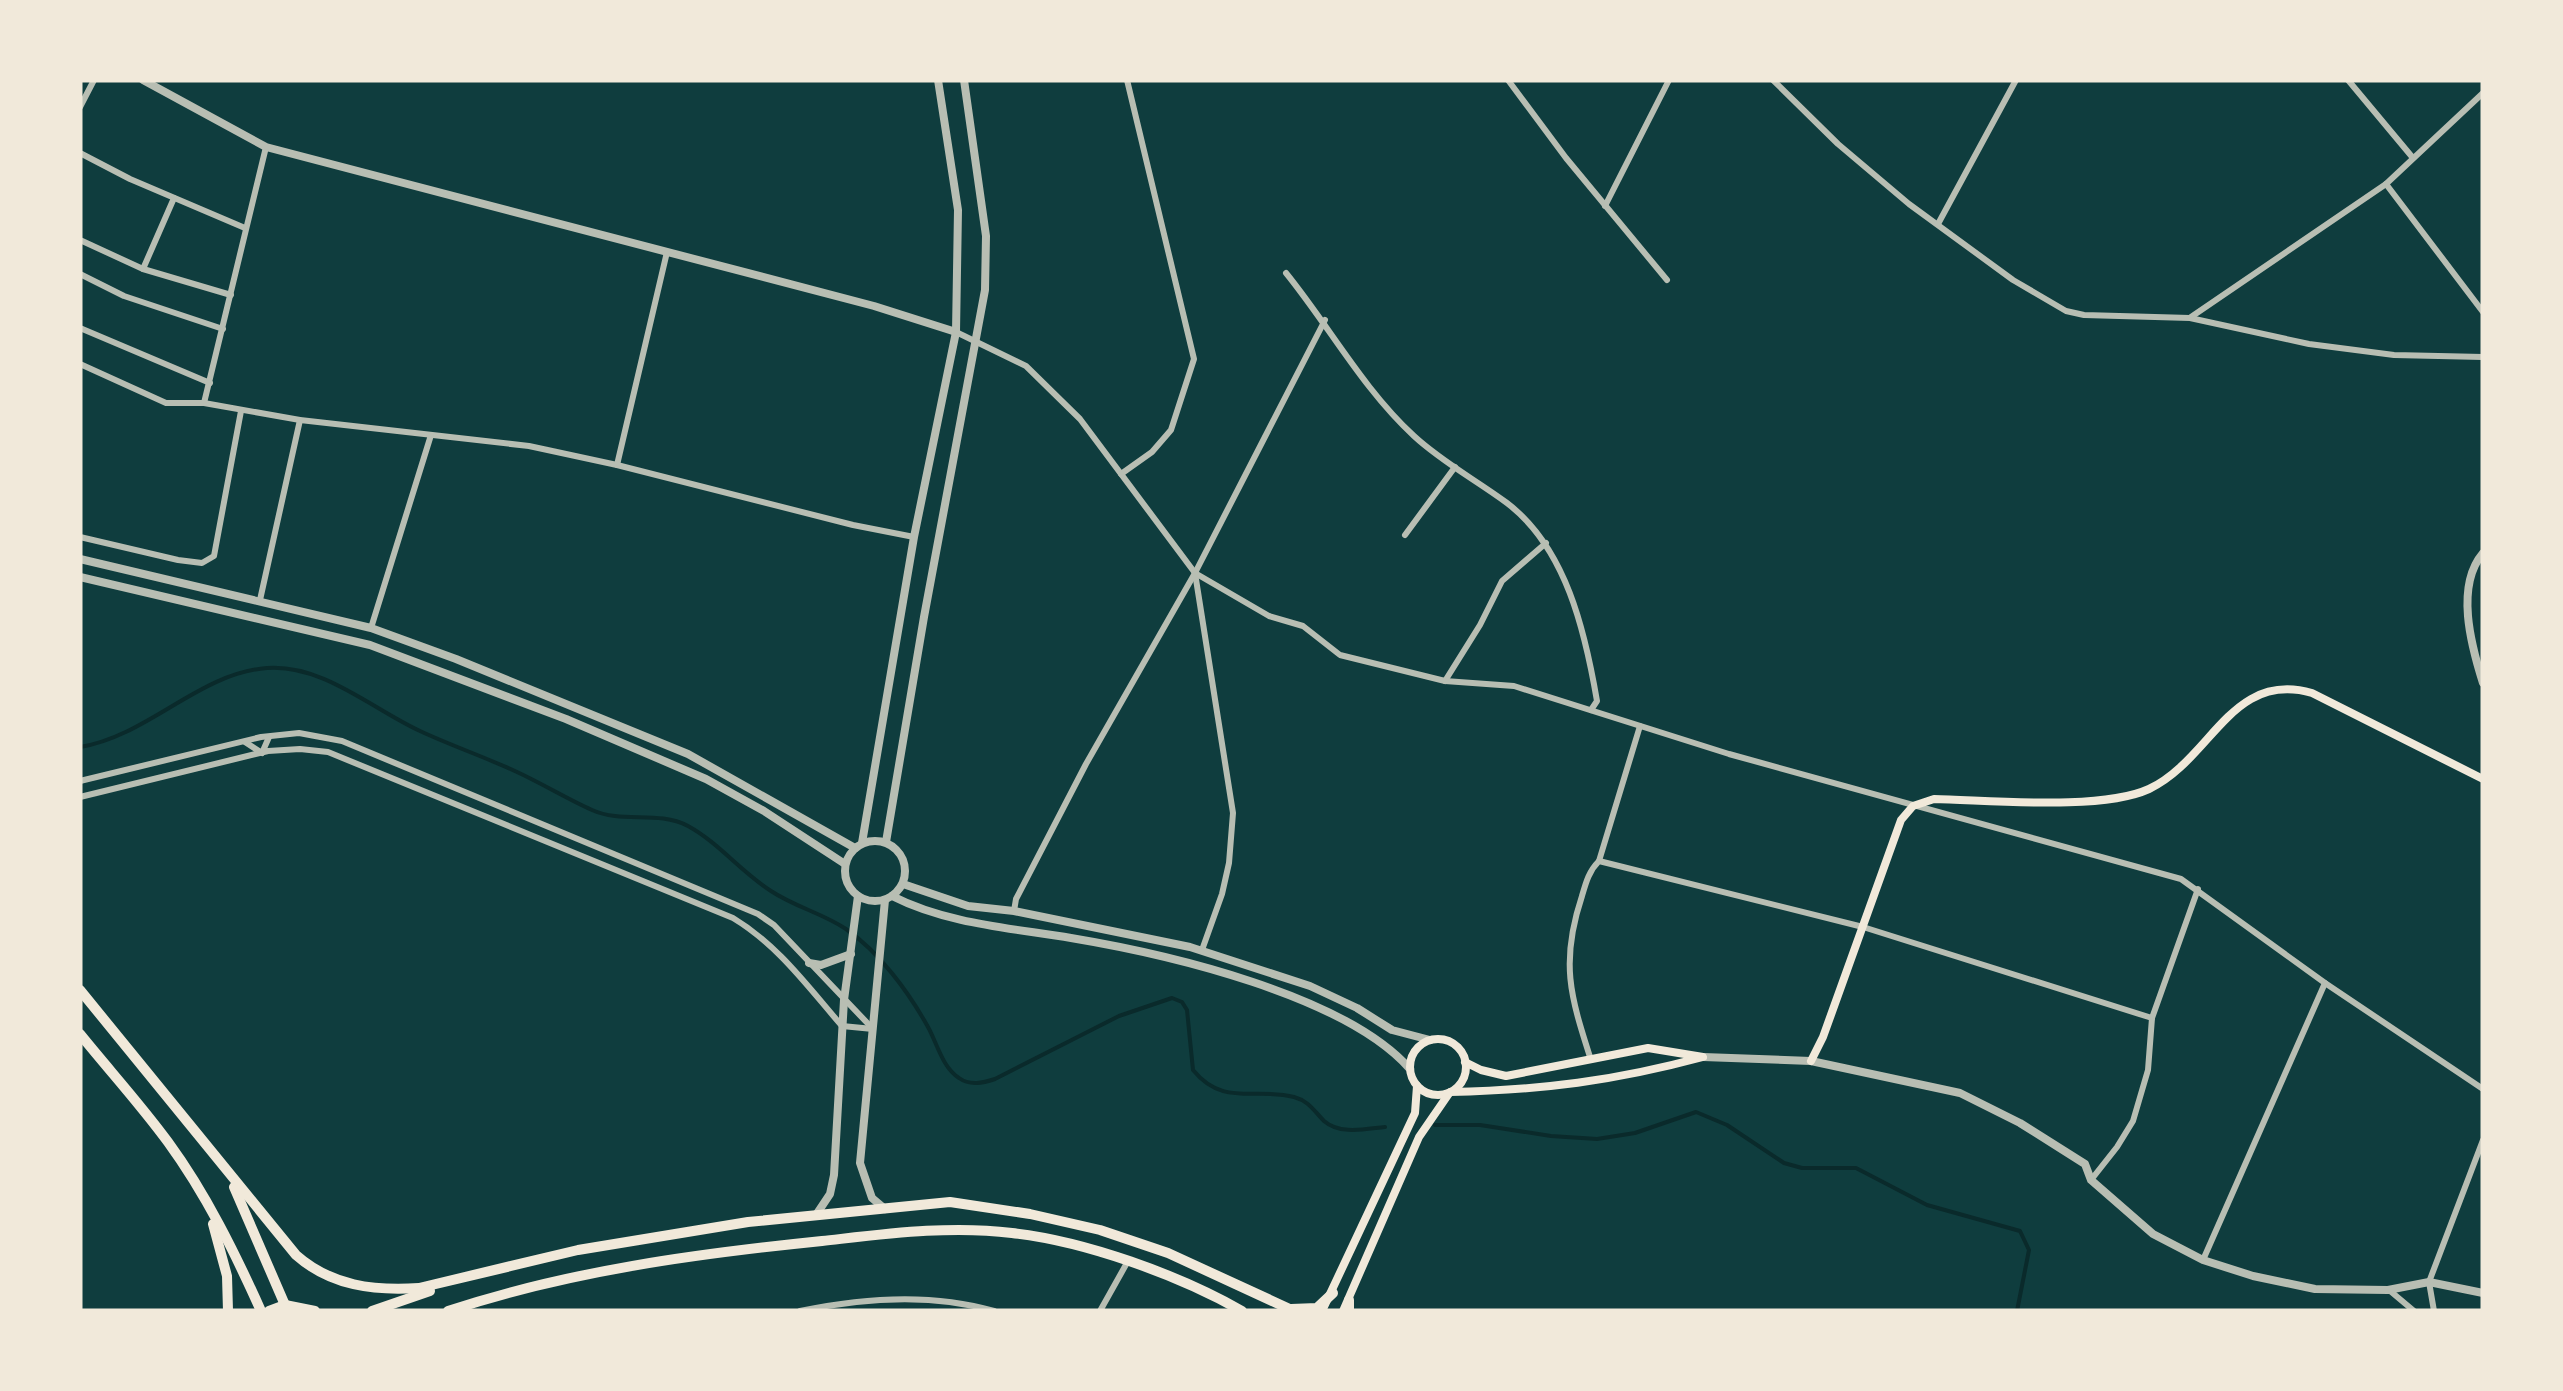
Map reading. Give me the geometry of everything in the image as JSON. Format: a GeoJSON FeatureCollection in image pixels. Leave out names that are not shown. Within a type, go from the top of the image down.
{"type":"FeatureCollection","features":[{"type":"Feature","properties":{"kind":"highway"},"geometry":{"type":"LineString","coordinates":[[80,990],[229,1176],[296,1256],[313,1270],[352,1285],[394,1290],[460,1281]]}},
{"type":"Feature","properties":{"kind":"highway"},"geometry":{"type":"LineString","coordinates":[[80,1034],[168,1142],[210,1208],[261,1311]]}},
{"type":"Feature","properties":{"kind":"highway"},"geometry":{"type":"LineString","coordinates":[[229,1176],[285,1305]]}},
{"type":"Feature","properties":{"kind":"highway"},"geometry":{"type":"LineString","coordinates":[[372,1311],[460,1281],[578,1250],[748,1222],[950,1202],[1100,1230],[1168,1254],[1292,1310],[1317,1308],[1333,1293]]}},
{"type":"Feature","properties":{"kind":"highway"},"geometry":{"type":"LineString","coordinates":[[210,1208],[226,1276],[228,1311]]}},
{"type":"Feature","properties":{"kind":"highway"},"geometry":{"type":"LineString","coordinates":[[448,1311],[576,1275],[740,1250],[928,1230],[1013,1233],[1128,1261],[1242,1311]]}},
{"type":"Feature","properties":{"kind":"highway"},"geometry":{"type":"LineString","coordinates":[[269,1311],[285,1305],[315,1311]]}},
{"type":"Feature","properties":{"kind":"main road"},"geometry":{"type":"LineString","coordinates":[[1812,1061],[1902,820],[1913,806],[1934,798],[2095,802],[2124,798],[2151,788],[2178,769],[2250,698],[2271,689],[2291,687],[2312,693],[2483,779]]}},
{"type":"Feature","properties":{"kind":"main road"},"geometry":{"type":"LineString","coordinates":[[1322,1311],[1414,1113],[1417,1086],[1410,1069],[1415,1051],[1430,1040],[1448,1041],[1462,1053],[1463,1080],[1419,1137],[1347,1308]]}},
{"type":"Feature","properties":{"kind":"main road"},"geometry":{"type":"LineString","coordinates":[[1465,1062],[1506,1076],[1648,1048],[1703,1057]]}},
{"type":"Feature","properties":{"kind":"main road"},"geometry":{"type":"LineString","coordinates":[[1417,1086],[1432,1095],[1548,1089],[1642,1074],[1703,1057]]}},
{"type":"Feature","properties":{"kind":"street"},"geometry":{"type":"LineString","coordinates":[[80,107],[94,80]]}},
{"type":"Feature","properties":{"kind":"street"},"geometry":{"type":"LineString","coordinates":[[143,80],[266,147],[874,306],[956,332],[1026,366],[1080,418],[1196,573],[1268,616],[1303,626],[1340,654],[1445,681],[1514,686],[1913,806],[2124,860],[2181,879],[2483,1090]]}},
{"type":"Feature","properties":{"kind":"street"},"geometry":{"type":"LineString","coordinates":[[80,559],[371,628],[688,754],[796,818],[858,846],[886,842],[901,855],[906,874],[903,884],[889,898],[876,902],[858,896],[846,882],[846,864],[858,846],[956,332],[958,210],[938,80]]}},
{"type":"Feature","properties":{"kind":"street"},"geometry":{"type":"LineString","coordinates":[[886,842],[986,290],[986,236],[964,80]]}},
{"type":"Feature","properties":{"kind":"street"},"geometry":{"type":"LineString","coordinates":[[1121,474],[1152,452],[1171,430],[1194,359],[1127,80]]}},
{"type":"Feature","properties":{"kind":"street"},"geometry":{"type":"LineString","coordinates":[[1508,80],[1667,280]]}},
{"type":"Feature","properties":{"kind":"street"},"geometry":{"type":"LineString","coordinates":[[1605,206],[1668,80]]}},
{"type":"Feature","properties":{"kind":"street"},"geometry":{"type":"LineString","coordinates":[[1772,80],[1838,144],[1938,224],[2013,280],[2066,311],[2190,318],[2309,344],[2394,354],[2483,356]]}},
{"type":"Feature","properties":{"kind":"street"},"geometry":{"type":"LineString","coordinates":[[1938,224],[2016,80]]}},
{"type":"Feature","properties":{"kind":"street"},"geometry":{"type":"LineString","coordinates":[[2348,80],[2413,158]]}},
{"type":"Feature","properties":{"kind":"street"},"geometry":{"type":"LineString","coordinates":[[2190,318],[2386,184],[2483,93]]}},
{"type":"Feature","properties":{"kind":"street"},"geometry":{"type":"LineString","coordinates":[[204,403],[266,147]]}},
{"type":"Feature","properties":{"kind":"street"},"geometry":{"type":"LineString","coordinates":[[80,153],[246,228]]}},
{"type":"Feature","properties":{"kind":"street"},"geometry":{"type":"LineString","coordinates":[[2386,184],[2483,312]]}},
{"type":"Feature","properties":{"kind":"street"},"geometry":{"type":"LineString","coordinates":[[143,269],[174,198]]}},
{"type":"Feature","properties":{"kind":"street"},"geometry":{"type":"LineString","coordinates":[[80,240],[143,269],[231,295]]}},
{"type":"Feature","properties":{"kind":"street"},"geometry":{"type":"LineString","coordinates":[[617,465],[667,252]]}},
{"type":"Feature","properties":{"kind":"street"},"geometry":{"type":"LineString","coordinates":[[1286,273],[1325,320],[1354,366],[1413,435],[1510,506],[1546,543],[1561,572],[1590,662],[1597,701],[1591,710]]}},
{"type":"Feature","properties":{"kind":"street"},"geometry":{"type":"LineString","coordinates":[[80,274],[124,296],[223,329]]}},
{"type":"Feature","properties":{"kind":"street"},"geometry":{"type":"LineString","coordinates":[[1014,911],[1016,899],[1086,764],[1196,573],[1325,320]]}},
{"type":"Feature","properties":{"kind":"street"},"geometry":{"type":"LineString","coordinates":[[80,328],[210,383]]}},
{"type":"Feature","properties":{"kind":"street"},"geometry":{"type":"LineString","coordinates":[[80,364],[166,402],[204,403],[300,420],[529,446],[853,526],[914,537]]}},
{"type":"Feature","properties":{"kind":"street"},"geometry":{"type":"LineString","coordinates":[[80,537],[178,560],[202,563],[214,556],[241,411]]}},
{"type":"Feature","properties":{"kind":"street"},"geometry":{"type":"LineString","coordinates":[[260,600],[300,420]]}},
{"type":"Feature","properties":{"kind":"street"},"geometry":{"type":"LineString","coordinates":[[371,628],[431,435]]}},
{"type":"Feature","properties":{"kind":"street"},"geometry":{"type":"LineString","coordinates":[[1406,534],[1454,467]]}},
{"type":"Feature","properties":{"kind":"street"},"geometry":{"type":"LineString","coordinates":[[1445,681],[1480,626],[1502,581],[1546,543]]}},
{"type":"Feature","properties":{"kind":"street"},"geometry":{"type":"LineString","coordinates":[[2482,557],[2471,566],[2468,588],[2474,653],[2483,683]]}},
{"type":"Feature","properties":{"kind":"street"},"geometry":{"type":"LineString","coordinates":[[1196,573],[1233,813],[1230,862],[1202,950]]}},
{"type":"Feature","properties":{"kind":"street"},"geometry":{"type":"LineString","coordinates":[[80,576],[370,644],[706,778],[846,864]]}},
{"type":"Feature","properties":{"kind":"street"},"geometry":{"type":"LineString","coordinates":[[1592,1060],[1575,1010],[1568,963],[1571,929],[1590,869],[1599,861],[1640,726]]}},
{"type":"Feature","properties":{"kind":"street"},"geometry":{"type":"LineString","coordinates":[[80,781],[269,736],[299,733],[342,741],[758,914],[872,1029]]}},
{"type":"Feature","properties":{"kind":"street"},"geometry":{"type":"LineString","coordinates":[[262,753],[269,736]]}},
{"type":"Feature","properties":{"kind":"street"},"geometry":{"type":"LineString","coordinates":[[243,741],[262,753]]}},
{"type":"Feature","properties":{"kind":"street"},"geometry":{"type":"LineString","coordinates":[[80,796],[262,753],[300,749],[328,752],[733,918],[756,932],[786,960],[842,1026],[872,1029]]}},
{"type":"Feature","properties":{"kind":"street"},"geometry":{"type":"LineString","coordinates":[[1599,861],[1863,928],[2152,1018]]}},
{"type":"Feature","properties":{"kind":"street"},"geometry":{"type":"LineString","coordinates":[[903,884],[968,906],[1014,911],[1202,950],[1310,986],[1392,1030],[1430,1040]]}},
{"type":"Feature","properties":{"kind":"street"},"geometry":{"type":"LineString","coordinates":[[2091,1180],[2133,1121],[2148,1070],[2152,1018],[2198,889]]}},
{"type":"Feature","properties":{"kind":"street"},"geometry":{"type":"LineString","coordinates":[[816,1216],[830,1194],[834,1175],[844,1000],[858,896]]}},
{"type":"Feature","properties":{"kind":"street"},"geometry":{"type":"LineString","coordinates":[[884,1209],[872,1198],[860,1164],[877,978],[889,898]]}},
{"type":"Feature","properties":{"kind":"street"},"geometry":{"type":"LineString","coordinates":[[889,898],[982,925],[1153,956],[1295,998],[1390,1048],[1410,1069]]}},
{"type":"Feature","properties":{"kind":"street"},"geometry":{"type":"LineString","coordinates":[[810,963],[821,966],[851,954]]}},
{"type":"Feature","properties":{"kind":"street"},"geometry":{"type":"LineString","coordinates":[[2203,1260],[2325,983]]}},
{"type":"Feature","properties":{"kind":"street"},"geometry":{"type":"LineString","coordinates":[[1703,1057],[1812,1061],[1960,1093],[2020,1123],[2085,1164],[2091,1180],[2153,1234],[2203,1260],[2253,1276],[2315,1289],[2388,1290],[2429,1282],[2483,1293]]}},
{"type":"Feature","properties":{"kind":"street"},"geometry":{"type":"LineString","coordinates":[[2434,1311],[2429,1282],[2483,1140]]}},
{"type":"Feature","properties":{"kind":"street"},"geometry":{"type":"LineString","coordinates":[[1100,1311],[1128,1261]]}},
{"type":"Feature","properties":{"kind":"street"},"geometry":{"type":"LineString","coordinates":[[2388,1290],[2414,1311]]}},
{"type":"Feature","properties":{"kind":"street"},"geometry":{"type":"LineString","coordinates":[[800,1311],[875,1300],[960,1301],[994,1311]]}},
{"type":"Feature","properties":{"kind":"waterway"},"geometry":{"type":"LineString","coordinates":[[80,747],[128,731],[196,692],[242,672],[267,668],[308,673],[420,731],[517,772],[592,810],[688,826],[771,891],[837,923],[870,949],[911,1000],[948,1068],[963,1081],[995,1079],[1119,1016],[1172,998],[1182,1002],[1187,1010],[1193,1070],[1204,1081],[1228,1092],[1294,1097],[1337,1128],[1385,1127]]}},
{"type":"Feature","properties":{"kind":"waterway"},"geometry":{"type":"LineString","coordinates":[[1435,1125],[1480,1125],[1597,1139],[1635,1133],[1696,1112],[1727,1125],[1784,1163],[1802,1168],[1856,1168],[1927,1205],[2020,1231],[2029,1250],[2017,1311]]}}]}
